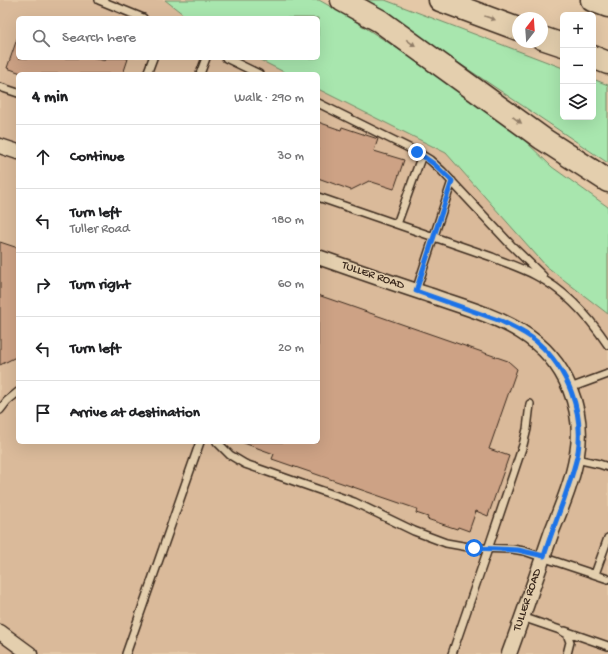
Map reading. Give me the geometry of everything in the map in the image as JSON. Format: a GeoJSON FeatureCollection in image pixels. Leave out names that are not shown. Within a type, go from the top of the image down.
{"type":"FeatureCollection","features":[{"type":"Feature","properties":{"kind":"highway"},"geometry":{"type":"LineString","coordinates":[[342,0],[380,20],[543,139],[608,181]]}},
{"type":"Feature","properties":{"kind":"highway"},"geometry":{"type":"LineString","coordinates":[[440,0],[512,27]]}},
{"type":"Feature","properties":{"kind":"highway"},"geometry":{"type":"LineString","coordinates":[[592,0],[608,6]]}},
{"type":"Feature","properties":{"kind":"highway"},"geometry":{"type":"LineString","coordinates":[[548,40],[560,44]]}},
{"type":"Feature","properties":{"kind":"highway"},"geometry":{"type":"LineString","coordinates":[[596,58],[608,63]]}},
{"type":"Feature","properties":{"kind":"highway"},"geometry":{"type":"LineString","coordinates":[[543,139],[590,181],[608,194]]}},
{"type":"Feature","properties":{"kind":"street"},"geometry":{"type":"LineString","coordinates":[[0,146],[16,151]]}},
{"type":"Feature","properties":{"kind":"street","name":"TULLER ROAD"},"geometry":{"type":"LineString","coordinates":[[320,257],[501,321],[514,327],[536,341],[546,351],[561,371],[570,388],[578,419],[579,443],[576,459],[544,556],[509,654]]}},
{"type":"Feature","properties":{"kind":"street"},"geometry":{"type":"LineString","coordinates":[[0,632],[30,654]]}},
{"type":"Feature","properties":{"kind":"lane"},"geometry":{"type":"LineString","coordinates":[[99,0],[138,16]]}},
{"type":"Feature","properties":{"kind":"lane"},"geometry":{"type":"LineString","coordinates":[[148,72],[152,60]]}},
{"type":"Feature","properties":{"kind":"lane"},"geometry":{"type":"LineString","coordinates":[[201,72],[205,60]]}},
{"type":"Feature","properties":{"kind":"lane"},"geometry":{"type":"LineString","coordinates":[[230,60],[255,72]]}},
{"type":"Feature","properties":{"kind":"lane"},"geometry":{"type":"LineString","coordinates":[[242,72],[244,67]]}},
{"type":"Feature","properties":{"kind":"lane"},"geometry":{"type":"LineString","coordinates":[[0,87],[16,92]]}},
{"type":"Feature","properties":{"kind":"lane"},"geometry":{"type":"LineString","coordinates":[[320,104],[422,155],[434,164],[452,181],[511,245],[554,287]]}},
{"type":"Feature","properties":{"kind":"lane"},"geometry":{"type":"LineString","coordinates":[[398,224],[422,155]]}},
{"type":"Feature","properties":{"kind":"lane"},"geometry":{"type":"LineString","coordinates":[[416,291],[452,181]]}},
{"type":"Feature","properties":{"kind":"lane"},"geometry":{"type":"LineString","coordinates":[[320,198],[520,268],[542,278],[573,302],[595,327],[608,346]]}},
{"type":"Feature","properties":{"kind":"lane"},"geometry":{"type":"LineString","coordinates":[[570,388],[608,374]]}},
{"type":"Feature","properties":{"kind":"lane"},"geometry":{"type":"LineString","coordinates":[[0,410],[7,401],[16,394]]}},
{"type":"Feature","properties":{"kind":"lane"},"geometry":{"type":"LineString","coordinates":[[452,654],[523,445],[527,429],[530,404]]}},
{"type":"Feature","properties":{"kind":"lane"},"geometry":{"type":"LineString","coordinates":[[126,654],[199,444]]}},
{"type":"Feature","properties":{"kind":"lane"},"geometry":{"type":"LineString","coordinates":[[219,444],[230,454],[245,464],[354,502],[429,537],[454,545],[474,548],[518,550],[544,556],[608,579]]}},
{"type":"Feature","properties":{"kind":"lane"},"geometry":{"type":"LineString","coordinates":[[576,459],[608,467]]}},
{"type":"Feature","properties":{"kind":"lane"},"geometry":{"type":"LineString","coordinates":[[595,574],[608,538]]}},
{"type":"Feature","properties":{"kind":"lane"},"geometry":{"type":"LineString","coordinates":[[522,617],[608,646]]}},
{"type":"Feature","properties":{"kind":"lane"},"geometry":{"type":"LineString","coordinates":[[560,630],[566,634],[570,640],[567,654]]}},
{"type":"Feature","properties":{"kind":"shaded area"},"geometry":{"type":"Polygon","coordinates":[[[0,0],[165,0],[185,16],[16,16],[16,60],[260,60],[284,72],[16,72],[16,444],[320,444],[320,90],[446,153],[546,266],[608,314],[608,654],[0,654],[0,0]]]}},
{"type":"Feature","properties":{"kind":"green space"},"geometry":{"type":"Polygon","coordinates":[[[165,0],[319,0],[347,16],[420,63],[517,133],[552,167],[608,207],[608,314],[546,266],[446,153],[320,90],[320,72],[284,72],[260,60],[320,60],[320,16],[185,16],[165,0]]]}},
{"type":"Feature","properties":{"kind":"green space"},"geometry":{"type":"Polygon","coordinates":[[[358,0],[385,0],[560,67],[560,120],[596,120],[596,80],[608,85],[608,163],[408,29],[358,0]]]}},
{"type":"Feature","properties":{"kind":"building"},"geometry":{"type":"Polygon","coordinates":[[[16,42],[16,60],[128,60],[124,72],[18,72],[7,68],[16,42]]]}},
{"type":"Feature","properties":{"kind":"building"},"geometry":{"type":"Polygon","coordinates":[[[320,123],[341,130],[342,127],[378,139],[374,151],[404,160],[394,189],[369,181],[351,190],[320,179],[320,123]]]}},
{"type":"Feature","properties":{"kind":"building"},"geometry":{"type":"Polygon","coordinates":[[[0,242],[16,247],[16,357],[0,365],[0,242]]]}},
{"type":"Feature","properties":{"kind":"building"},"geometry":{"type":"Polygon","coordinates":[[[320,296],[508,361],[517,369],[489,449],[509,456],[488,516],[476,511],[469,531],[458,527],[457,529],[427,519],[428,517],[416,513],[417,509],[272,459],[274,454],[246,444],[320,444],[320,296]]]}},
{"type":"Feature","properties":{"kind":"route"},"geometry":{"type":"LineString","coordinates":[[417,152],[442,170],[452,181],[416,291],[501,321],[514,327],[536,341],[554,360],[568,384],[573,396],[578,419],[578,452],[567,491],[544,556],[518,550],[474,548]]}}]}
